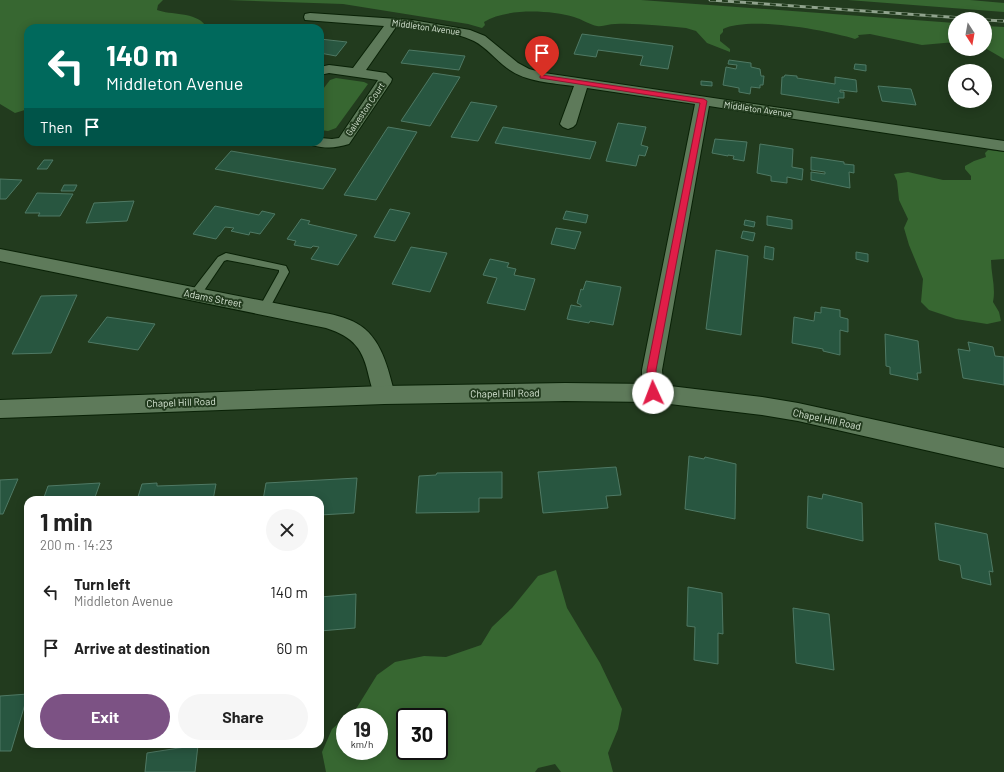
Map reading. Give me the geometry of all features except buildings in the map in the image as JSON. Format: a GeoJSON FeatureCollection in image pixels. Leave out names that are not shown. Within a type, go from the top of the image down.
{"type":"FeatureCollection","features":[{"type":"Feature","properties":{"kind":"main road","name":"Chapel Hill Road"},"geometry":{"type":"LineString","coordinates":[[0,409],[384,395],[565,392],[653,393],[762,406],[798,412],[1004,458]]}},
{"type":"Feature","properties":{"kind":"street","name":"Middleton Avenue"},"geometry":{"type":"LineString","coordinates":[[310,17],[393,22],[428,26],[465,33],[480,39],[502,58],[524,72],[542,77],[1004,146]]}},
{"type":"Feature","properties":{"kind":"street"},"geometry":{"type":"LineString","coordinates":[[358,73],[393,22]]}},
{"type":"Feature","properties":{"kind":"street","name":"Galveston Court"},"geometry":{"type":"LineString","coordinates":[[324,70],[329,69],[381,76],[384,77],[385,80],[344,141],[332,144],[324,143]]}},
{"type":"Feature","properties":{"kind":"street"},"geometry":{"type":"LineString","coordinates":[[568,124],[582,83]]}},
{"type":"Feature","properties":{"kind":"street"},"geometry":{"type":"LineString","coordinates":[[653,393],[652,370],[704,101]]}},
{"type":"Feature","properties":{"kind":"street","name":"Adams Street"},"geometry":{"type":"LineString","coordinates":[[0,255],[264,308],[330,322],[350,328],[361,338],[376,359],[384,395]]}},
{"type":"Feature","properties":{"kind":"lane"},"geometry":{"type":"LineString","coordinates":[[195,295],[221,259],[226,256],[281,267],[284,272],[264,308]]}},
{"type":"Feature","properties":{"kind":"green space"},"geometry":{"type":"Polygon","coordinates":[[[0,0],[163,0],[158,5],[157,10],[196,18],[204,24],[24,24],[24,110],[15,113],[0,104],[0,0]]]}},
{"type":"Feature","properties":{"kind":"green space"},"geometry":{"type":"Polygon","coordinates":[[[228,0],[641,0],[948,22],[948,43],[922,45],[870,34],[858,35],[859,37],[855,39],[807,28],[769,24],[751,24],[735,25],[723,29],[723,32],[720,35],[720,41],[730,49],[730,52],[707,43],[696,31],[686,28],[633,24],[597,26],[574,17],[553,13],[516,12],[493,17],[484,22],[485,25],[482,28],[468,24],[343,4],[228,0]]]}},
{"type":"Feature","properties":{"kind":"green space"},"geometry":{"type":"Polygon","coordinates":[[[848,0],[970,0],[1004,3],[1004,12],[848,0]]]}},
{"type":"Feature","properties":{"kind":"green space"},"geometry":{"type":"Polygon","coordinates":[[[992,26],[1004,27],[1004,59],[992,52],[992,26]]]}},
{"type":"Feature","properties":{"kind":"green space"},"geometry":{"type":"Polygon","coordinates":[[[336,78],[364,82],[368,84],[336,128],[328,131],[324,130],[324,88],[330,80],[336,78]]]}},
{"type":"Feature","properties":{"kind":"green space"},"geometry":{"type":"Polygon","coordinates":[[[988,150],[1004,152],[1004,259],[991,260],[994,292],[993,302],[999,312],[1001,321],[987,324],[956,319],[929,310],[921,302],[923,279],[909,245],[904,228],[908,219],[899,200],[897,181],[894,174],[908,172],[943,180],[971,180],[971,176],[965,169],[965,166],[986,157],[985,153],[988,150]]]}},
{"type":"Feature","properties":{"kind":"green space"},"geometry":{"type":"Polygon","coordinates":[[[556,570],[567,608],[600,663],[622,709],[618,729],[608,753],[613,772],[561,772],[555,764],[538,768],[535,772],[326,772],[322,752],[332,729],[336,726],[336,760],[388,760],[388,708],[357,708],[377,675],[395,662],[424,656],[446,657],[481,645],[492,627],[512,608],[538,576],[556,570]]]}},
{"type":"Feature","properties":{"kind":"railway"},"geometry":{"type":"LineString","coordinates":[[710,0],[948,17]]}},
{"type":"Feature","properties":{"kind":"railway"},"geometry":{"type":"LineString","coordinates":[[992,20],[1004,21]]}},
{"type":"Feature","properties":{"kind":"route"},"geometry":{"type":"LineString","coordinates":[[542,77],[704,101],[652,370],[653,393]]}}]}
